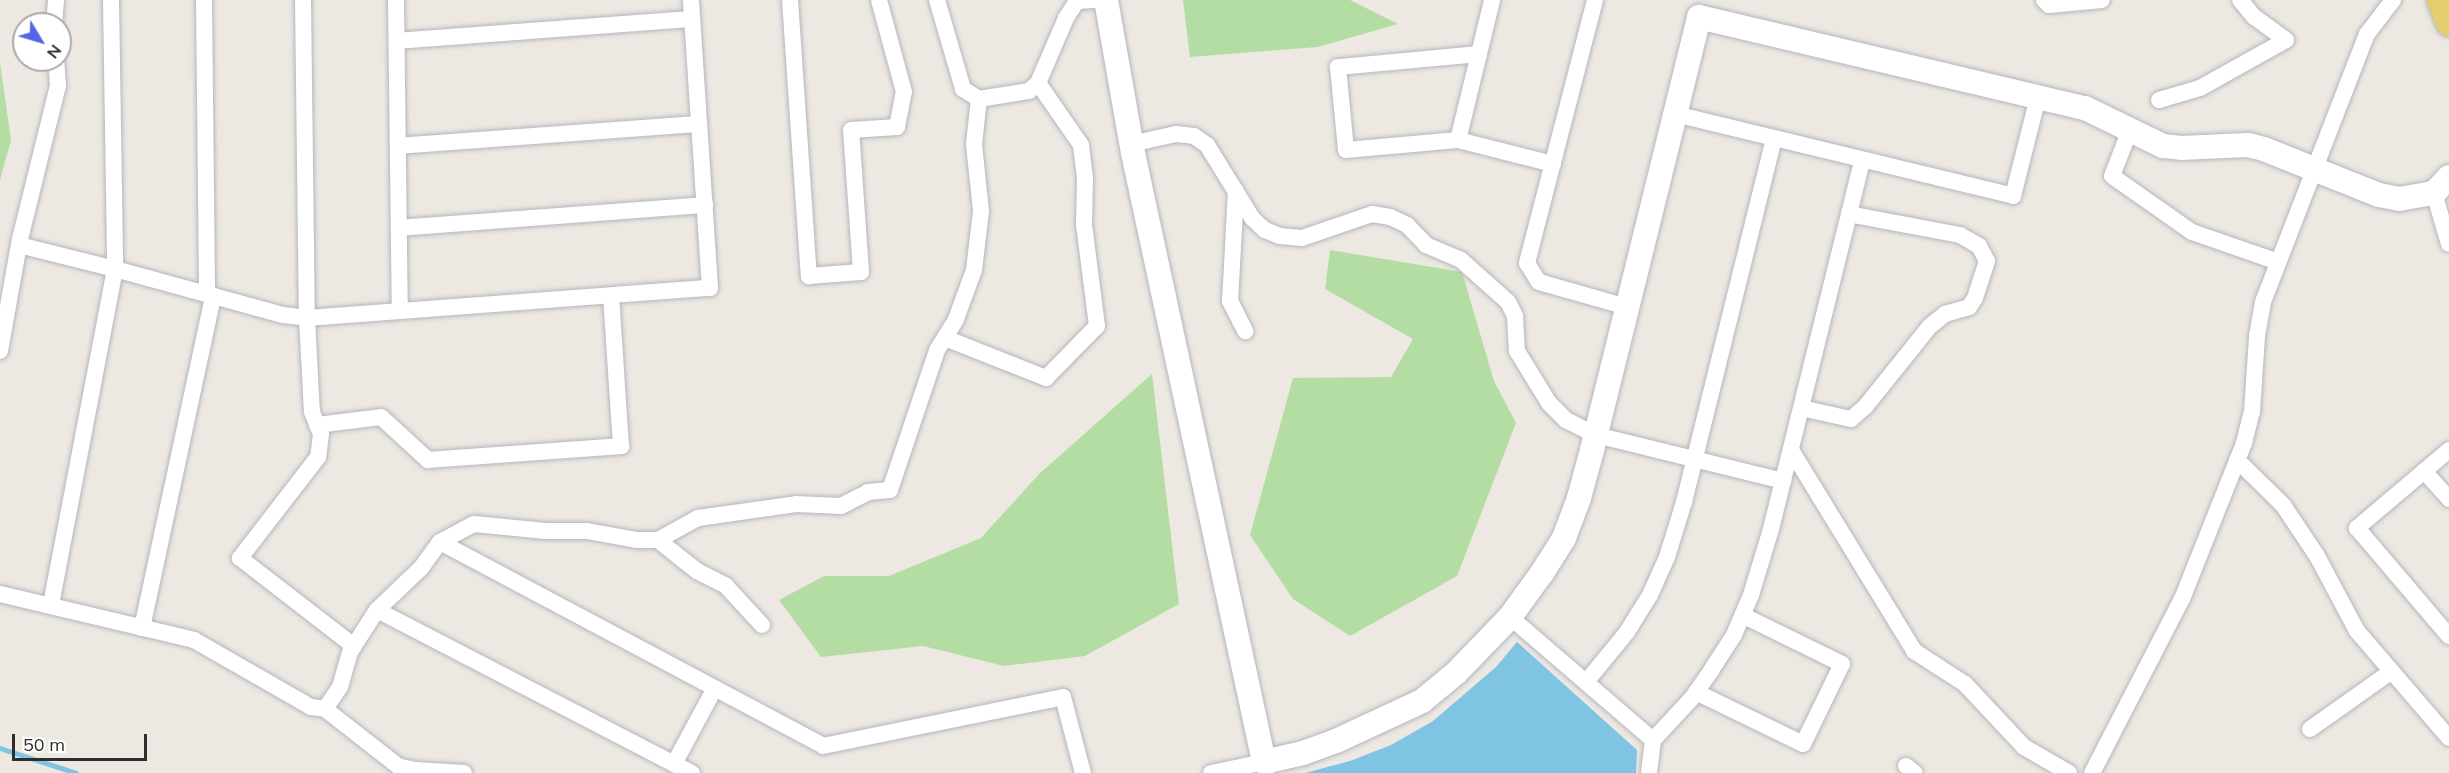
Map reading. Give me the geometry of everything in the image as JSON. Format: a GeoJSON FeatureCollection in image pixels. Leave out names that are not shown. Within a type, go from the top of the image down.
{"type":"FeatureCollection","features":[{"type":"Feature","properties":{"kind":"main road"},"geometry":{"type":"LineString","coordinates":[[2440,0],[2449,22]]}},
{"type":"Feature","properties":{"kind":"street"},"geometry":{"type":"LineString","coordinates":[[51,606],[115,269],[111,0]]}},
{"type":"Feature","properties":{"kind":"street"},"geometry":{"type":"LineString","coordinates":[[142,628],[210,295],[204,0]]}},
{"type":"Feature","properties":{"kind":"street"},"geometry":{"type":"LineString","coordinates":[[303,0],[307,318],[312,412],[321,434],[318,457],[240,558],[354,646]]}},
{"type":"Feature","properties":{"kind":"street"},"geometry":{"type":"LineString","coordinates":[[396,0],[400,311]]}},
{"type":"Feature","properties":{"kind":"street"},"geometry":{"type":"LineString","coordinates":[[19,245],[283,315],[307,318],[710,288],[690,0]]}},
{"type":"Feature","properties":{"kind":"street"},"geometry":{"type":"LineString","coordinates":[[790,0],[809,276],[861,272],[851,130],[897,127],[904,92],[879,0]]}},
{"type":"Feature","properties":{"kind":"street"},"geometry":{"type":"LineString","coordinates":[[937,0],[963,89],[979,99],[1029,91],[1038,83],[1066,18],[1077,1],[1094,0]]}},
{"type":"Feature","properties":{"kind":"street"},"geometry":{"type":"LineString","coordinates":[[1106,0],[1131,144],[1265,767]]}},
{"type":"Feature","properties":{"kind":"street"},"geometry":{"type":"LineString","coordinates":[[1458,140],[1492,0]]}},
{"type":"Feature","properties":{"kind":"street"},"geometry":{"type":"LineString","coordinates":[[1595,0],[1527,263],[1539,282],[1627,307]]}},
{"type":"Feature","properties":{"kind":"street"},"geometry":{"type":"LineString","coordinates":[[2044,0],[2049,5],[2102,0]]}},
{"type":"Feature","properties":{"kind":"street"},"geometry":{"type":"LineString","coordinates":[[2159,100],[2200,88],[2286,40],[2254,17],[2240,0]]}},
{"type":"Feature","properties":{"kind":"street"},"geometry":{"type":"LineString","coordinates":[[2092,773],[2182,599],[2237,460],[2252,412],[2257,336],[2263,302],[2367,34],[2393,0]]}},
{"type":"Feature","properties":{"kind":"street"},"geometry":{"type":"LineString","coordinates":[[1210,773],[1265,767],[1336,741],[1422,700],[1456,673],[1510,617],[1542,573],[1564,538],[1579,498],[1701,9],[2085,108],[2163,146],[2181,148],[2248,145],[2315,168],[2379,195],[2399,200],[2441,185],[2449,244]]}},
{"type":"Feature","properties":{"kind":"street"},"geometry":{"type":"LineString","coordinates":[[397,40],[692,19]]}},
{"type":"Feature","properties":{"kind":"street"},"geometry":{"type":"LineString","coordinates":[[1479,54],[1338,67],[1346,150],[1458,140],[1553,164]]}},
{"type":"Feature","properties":{"kind":"street"},"geometry":{"type":"LineString","coordinates":[[0,351],[19,245],[58,86],[57,72]]}},
{"type":"Feature","properties":{"kind":"street"},"geometry":{"type":"LineString","coordinates":[[945,338],[1046,378],[1097,326],[1084,225],[1085,178],[1081,145],[1038,83]]}},
{"type":"Feature","properties":{"kind":"street"},"geometry":{"type":"LineString","coordinates":[[1675,114],[2013,196],[2038,97]]}},
{"type":"Feature","properties":{"kind":"street"},"geometry":{"type":"LineString","coordinates":[[325,709],[340,687],[354,646],[377,610],[421,567],[440,542],[474,524],[546,531],[588,531],[637,540],[658,540],[698,518],[796,504],[841,506],[868,492],[891,490],[937,350],[956,319],[974,270],[981,211],[974,144],[979,99]]}},
{"type":"Feature","properties":{"kind":"street"},"geometry":{"type":"LineString","coordinates":[[398,146],[699,124]]}},
{"type":"Feature","properties":{"kind":"street"},"geometry":{"type":"LineString","coordinates":[[2130,130],[2112,176],[2192,232],[2278,262]]}},
{"type":"Feature","properties":{"kind":"street"},"geometry":{"type":"LineString","coordinates":[[1131,144],[1176,134],[1194,136],[1208,145],[1252,218],[1265,230],[1280,236],[1302,237],[1372,214],[1390,217],[1407,225],[1426,245],[1461,260],[1508,302],[1515,316],[1517,351],[1549,404],[1566,420],[1596,435],[1783,481]]}},
{"type":"Feature","properties":{"kind":"street"},"geometry":{"type":"LineString","coordinates":[[1586,682],[1604,663],[1650,595],[1667,557],[1695,459],[1774,138]]}},
{"type":"Feature","properties":{"kind":"street"},"geometry":{"type":"LineString","coordinates":[[1649,773],[1653,740],[1696,692],[1734,635],[1772,529],[1862,160]]}},
{"type":"Feature","properties":{"kind":"street"},"geometry":{"type":"LineString","coordinates":[[1236,191],[1230,301],[1245,331]]}},
{"type":"Feature","properties":{"kind":"street"},"geometry":{"type":"LineString","coordinates":[[399,228],[705,205]]}},
{"type":"Feature","properties":{"kind":"street"},"geometry":{"type":"LineString","coordinates":[[1801,408],[1851,419],[1865,407],[1929,327],[1945,314],[1969,307],[1975,298],[1987,261],[1979,246],[1959,235],[1849,214]]}},
{"type":"Feature","properties":{"kind":"street"},"geometry":{"type":"LineString","coordinates":[[317,425],[381,417],[428,460],[621,446],[611,296]]}},
{"type":"Feature","properties":{"kind":"street"},"geometry":{"type":"LineString","coordinates":[[1791,450],[1914,651],[1965,684],[2024,747],[2069,773]]}},
{"type":"Feature","properties":{"kind":"street"},"geometry":{"type":"LineString","coordinates":[[2449,450],[2357,528],[2449,636]]}},
{"type":"Feature","properties":{"kind":"street"},"geometry":{"type":"LineString","coordinates":[[2237,460],[2283,505],[2301,529],[2357,630],[2449,738]]}},
{"type":"Feature","properties":{"kind":"street"},"geometry":{"type":"LineString","coordinates":[[2424,471],[2449,500]]}},
{"type":"Feature","properties":{"kind":"street"},"geometry":{"type":"LineString","coordinates":[[658,540],[697,571],[726,586],[762,625]]}},
{"type":"Feature","properties":{"kind":"street"},"geometry":{"type":"LineString","coordinates":[[440,542],[823,746],[1063,697],[1083,773]]}},
{"type":"Feature","properties":{"kind":"street"},"geometry":{"type":"LineString","coordinates":[[0,594],[194,640],[311,707],[325,709],[398,766],[415,770],[464,773]]}},
{"type":"Feature","properties":{"kind":"street"},"geometry":{"type":"LineString","coordinates":[[377,610],[692,773]]}},
{"type":"Feature","properties":{"kind":"street"},"geometry":{"type":"LineString","coordinates":[[1696,692],[1803,744],[1842,664],[1742,615]]}},
{"type":"Feature","properties":{"kind":"street"},"geometry":{"type":"LineString","coordinates":[[1510,617],[1653,740]]}},
{"type":"Feature","properties":{"kind":"street"},"geometry":{"type":"LineString","coordinates":[[2310,729],[2392,671]]}},
{"type":"Feature","properties":{"kind":"street"},"geometry":{"type":"LineString","coordinates":[[674,764],[715,688]]}},
{"type":"Feature","properties":{"kind":"green space"},"geometry":{"type":"Polygon","coordinates":[[[1183,0],[1350,0],[1398,24],[1318,47],[1190,57],[1183,0]]]}},
{"type":"Feature","properties":{"kind":"green space"},"geometry":{"type":"Polygon","coordinates":[[[0,63],[11,140],[0,180],[0,63]]]}},
{"type":"Feature","properties":{"kind":"green space"},"geometry":{"type":"Polygon","coordinates":[[[1330,250],[1462,272],[1494,381],[1516,423],[1457,576],[1350,636],[1293,599],[1250,535],[1293,378],[1391,377],[1413,339],[1325,289],[1330,250]]]}},
{"type":"Feature","properties":{"kind":"green space"},"geometry":{"type":"Polygon","coordinates":[[[1152,374],[1179,604],[1085,656],[1004,666],[923,646],[821,657],[779,600],[824,576],[889,576],[981,538],[1040,473],[1152,374]]]}},
{"type":"Feature","properties":{"kind":"water"},"geometry":{"type":"Polygon","coordinates":[[[1517,642],[1637,750],[1636,773],[1305,773],[1350,761],[1391,745],[1433,721],[1496,667],[1517,642]]]}},
{"type":"Feature","properties":{"kind":"waterway"},"geometry":{"type":"LineString","coordinates":[[0,748],[76,773]]}}]}
